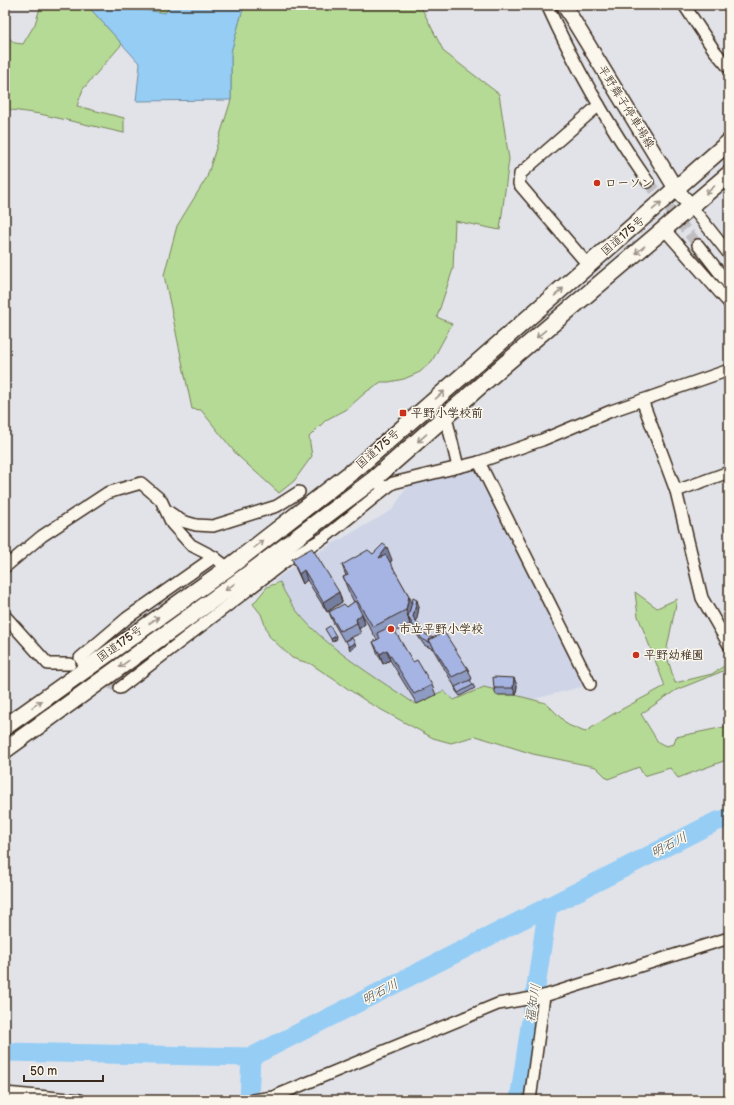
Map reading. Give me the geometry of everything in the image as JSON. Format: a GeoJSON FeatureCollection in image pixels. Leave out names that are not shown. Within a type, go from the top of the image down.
{"type":"FeatureCollection","features":[{"type":"Feature","properties":{"kind":"highway","name":"国道175号"},"geometry":{"type":"LineString","coordinates":[[5,727],[228,568],[357,468],[729,142]]}},
{"type":"Feature","properties":{"kind":"highway","name":"国道175号"},"geometry":{"type":"LineString","coordinates":[[5,750],[236,583],[380,484],[446,417],[505,364],[729,174]]}},
{"type":"Feature","properties":{"kind":"main road","name":"平野舞子停車場線"},"geometry":{"type":"LineString","coordinates":[[564,5],[676,189],[691,206]]}},
{"type":"Feature","properties":{"kind":"street"},"geometry":{"type":"LineString","coordinates":[[547,5],[558,29],[599,105],[629,155],[648,182]]}},
{"type":"Feature","properties":{"kind":"street"},"geometry":{"type":"LineString","coordinates":[[684,5],[714,50],[729,68]]}},
{"type":"Feature","properties":{"kind":"street"},"geometry":{"type":"LineString","coordinates":[[558,29],[571,18]]}},
{"type":"Feature","properties":{"kind":"street"},"geometry":{"type":"LineString","coordinates":[[589,266],[519,184],[520,174],[599,105]]}},
{"type":"Feature","properties":{"kind":"street"},"geometry":{"type":"LineString","coordinates":[[691,206],[729,254]]}},
{"type":"Feature","properties":{"kind":"street"},"geometry":{"type":"LineString","coordinates":[[664,230],[729,303]]}},
{"type":"Feature","properties":{"kind":"street"},"geometry":{"type":"LineString","coordinates":[[698,245],[729,285]]}},
{"type":"Feature","properties":{"kind":"street"},"geometry":{"type":"LineString","coordinates":[[120,688],[291,558],[324,538],[380,484],[393,483],[479,462],[542,440],[642,400],[729,370]]}},
{"type":"Feature","properties":{"kind":"street"},"geometry":{"type":"LineString","coordinates":[[642,400],[676,491],[702,598],[729,645]]}},
{"type":"Feature","properties":{"kind":"street"},"geometry":{"type":"LineString","coordinates":[[446,417],[458,467]]}},
{"type":"Feature","properties":{"kind":"street"},"geometry":{"type":"LineString","coordinates":[[479,462],[590,684]]}},
{"type":"Feature","properties":{"kind":"street"},"geometry":{"type":"LineString","coordinates":[[676,491],[729,472]]}},
{"type":"Feature","properties":{"kind":"street"},"geometry":{"type":"LineString","coordinates":[[6,563],[42,536],[107,493],[141,483],[161,500],[172,524],[191,545],[214,557],[228,568]]}},
{"type":"Feature","properties":{"kind":"street"},"geometry":{"type":"LineString","coordinates":[[166,510],[182,521],[196,525],[213,526],[277,506],[298,492]]}},
{"type":"Feature","properties":{"kind":"street"},"geometry":{"type":"LineString","coordinates":[[88,668],[80,658],[127,618],[214,557]]}},
{"type":"Feature","properties":{"kind":"street"},"geometry":{"type":"LineString","coordinates":[[5,616],[48,664],[70,664]]}},
{"type":"Feature","properties":{"kind":"street"},"geometry":{"type":"LineString","coordinates":[[253,1100],[273,1097],[498,1004],[544,996],[729,938]]}},
{"type":"Feature","properties":{"kind":"street"},"geometry":{"type":"LineString","coordinates":[[530,1100],[544,996]]}},
{"type":"Feature","properties":{"kind":"street"},"geometry":{"type":"LineString","coordinates":[[5,1093],[80,1100]]}},
{"type":"Feature","properties":{"kind":"shaded area"},"geometry":{"type":"Polygon","coordinates":[[[475,467],[585,686],[418,729],[276,601],[275,580],[292,567],[392,510],[410,482],[475,467]]]}},
{"type":"Feature","properties":{"kind":"green space"},"geometry":{"type":"Polygon","coordinates":[[[41,5],[87,5],[122,44],[83,89],[77,106],[124,118],[124,133],[40,114],[5,109],[5,35],[15,43],[23,44],[35,24],[41,5]]]}},
{"type":"Feature","properties":{"kind":"green space"},"geometry":{"type":"Polygon","coordinates":[[[114,5],[172,5],[165,13],[114,5]]]}},
{"type":"Feature","properties":{"kind":"green space"},"geometry":{"type":"Polygon","coordinates":[[[244,5],[420,5],[444,52],[499,94],[509,159],[500,230],[455,221],[453,269],[437,317],[452,324],[432,361],[420,372],[404,379],[381,382],[366,392],[348,408],[326,420],[309,437],[312,456],[294,481],[279,493],[237,455],[201,410],[192,409],[164,275],[177,226],[207,177],[231,100],[231,52],[244,5]]]}},
{"type":"Feature","properties":{"kind":"green space"},"geometry":{"type":"Polygon","coordinates":[[[280,582],[290,601],[303,619],[320,635],[338,651],[415,704],[443,691],[454,700],[484,687],[546,703],[568,725],[585,732],[613,714],[665,686],[638,616],[635,592],[657,608],[677,599],[666,653],[675,683],[712,674],[727,664],[728,669],[676,690],[641,714],[658,742],[666,746],[674,744],[676,737],[729,726],[729,759],[678,778],[670,768],[644,776],[639,767],[608,779],[596,767],[533,754],[476,736],[451,743],[433,738],[369,703],[311,664],[292,658],[269,636],[261,614],[253,604],[267,587],[280,582]]]}},
{"type":"Feature","properties":{"kind":"water"},"geometry":{"type":"Polygon","coordinates":[[[87,5],[114,5],[125,9],[139,9],[165,13],[172,5],[244,5],[231,52],[231,100],[136,101],[140,64],[87,5]]]}},
{"type":"Feature","properties":{"kind":"building"},"geometry":{"type":"Polygon","coordinates":[[[383,544],[387,547],[379,558],[386,555],[409,596],[406,610],[373,627],[343,577],[348,575],[342,565],[368,550],[373,554],[383,544]]]}},
{"type":"Feature","properties":{"kind":"building"},"geometry":{"type":"Polygon","coordinates":[[[312,548],[339,592],[323,602],[304,570],[299,574],[292,559],[312,548]]]}},
{"type":"Feature","properties":{"kind":"building"},"geometry":{"type":"Polygon","coordinates":[[[413,598],[417,600],[413,617],[425,634],[433,638],[429,640],[430,643],[422,639],[408,617],[413,598]]]}},
{"type":"Feature","properties":{"kind":"building"},"geometry":{"type":"Polygon","coordinates":[[[355,601],[362,614],[356,619],[357,623],[340,631],[329,612],[344,604],[347,607],[355,601]]]}},
{"type":"Feature","properties":{"kind":"building"},"geometry":{"type":"Polygon","coordinates":[[[330,626],[336,636],[331,639],[325,629],[330,626]]]}},
{"type":"Feature","properties":{"kind":"building"},"geometry":{"type":"Polygon","coordinates":[[[392,626],[413,662],[417,660],[432,685],[414,694],[387,650],[380,654],[373,642],[380,638],[377,633],[392,626]]]}},
{"type":"Feature","properties":{"kind":"building"},"geometry":{"type":"Polygon","coordinates":[[[444,632],[468,669],[452,677],[429,640],[444,632]]]}},
{"type":"Feature","properties":{"kind":"building"},"geometry":{"type":"Polygon","coordinates":[[[352,638],[355,643],[349,647],[346,641],[352,638]]]}},
{"type":"Feature","properties":{"kind":"building"},"geometry":{"type":"Polygon","coordinates":[[[493,677],[514,678],[513,688],[494,688],[493,677]]]}},
{"type":"Feature","properties":{"kind":"building"},"geometry":{"type":"Polygon","coordinates":[[[470,680],[473,685],[458,693],[455,687],[470,680]]]}},
{"type":"Feature","properties":{"kind":"waterway","name":"明石川"},"geometry":{"type":"LineString","coordinates":[[5,1052],[251,1057],[715,822],[729,818]]}},
{"type":"Feature","properties":{"kind":"waterway","name":"福知川"},"geometry":{"type":"LineString","coordinates":[[519,1100],[548,906]]}},
{"type":"Feature","properties":{"kind":"waterway"},"geometry":{"type":"LineString","coordinates":[[249,1100],[251,1057]]}},
{"type":"Feature","properties":{"kind":"tunnel"},"geometry":{"type":"LineString","coordinates":[[648,182],[698,245]]}},
{"type":"Feature","properties":{"kind":"tunnel"},"geometry":{"type":"LineString","coordinates":[[127,618],[158,659]]}},
{"type":"Feature","properties":{"kind":"tunnel"},"geometry":{"type":"LineString","coordinates":[[79,668],[120,688]]}},
{"type":"Feature","properties":{"kind":"place","name":"ローソン"},"geometry":{"type":"Point","coordinates":[597,183]}},
{"type":"Feature","properties":{"kind":"place","name":"平野小学校前"},"geometry":{"type":"Point","coordinates":[403,413]}},
{"type":"Feature","properties":{"kind":"place","name":"市立平野小学校"},"geometry":{"type":"Point","coordinates":[391,629]}},
{"type":"Feature","properties":{"kind":"place","name":"平野幼稚園"},"geometry":{"type":"Point","coordinates":[636,655]}}]}
